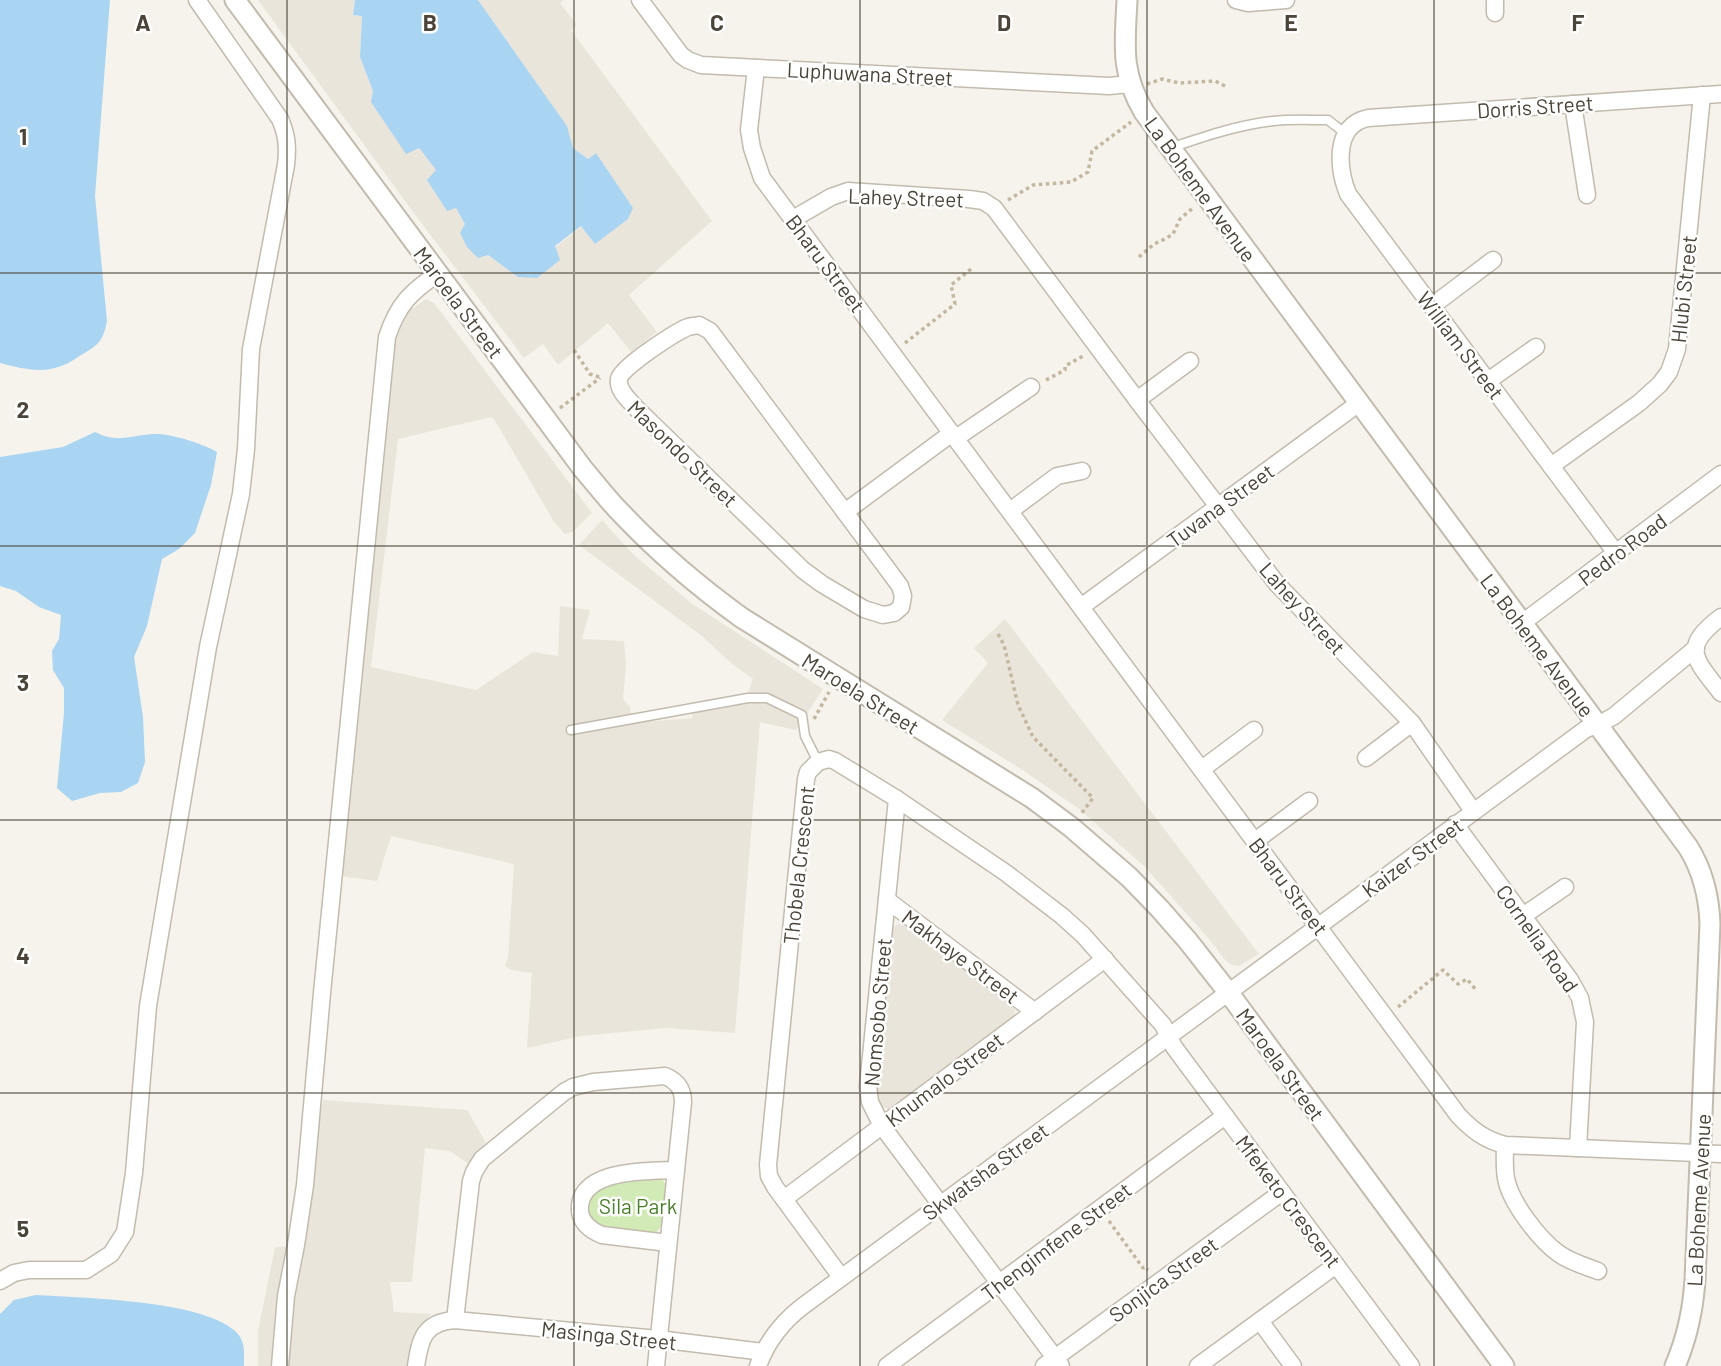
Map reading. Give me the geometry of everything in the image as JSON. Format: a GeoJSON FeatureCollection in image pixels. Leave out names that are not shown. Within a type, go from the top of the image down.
{"type":"FeatureCollection","features":[{"type":"Feature","properties":{"kind":"street"},"geometry":{"type":"LineString","coordinates":[[0,1281],[14,1273],[29,1270],[86,1270],[111,1254],[125,1232],[134,1173],[148,1006],[208,647],[241,494],[251,349],[288,148],[280,119],[197,0]]}},
{"type":"Feature","properties":{"kind":"street","name":"Maroela Street"},"geometry":{"type":"LineString","coordinates":[[235,0],[583,469],[606,495],[659,551],[705,591],[742,618],[1032,798],[1113,863],[1160,909],[1228,992],[1504,1366]]}},
{"type":"Feature","properties":{"kind":"street","name":"Luphuwana Street"},"geometry":{"type":"LineString","coordinates":[[640,0],[676,48],[688,60],[701,65],[1131,86]]}},
{"type":"Feature","properties":{"kind":"street","name":"La Boheme Avenue"},"geometry":{"type":"LineString","coordinates":[[1127,0],[1125,57],[1131,86],[1144,112],[1688,847],[1700,869],[1708,895],[1710,924],[1701,1153],[1693,1302],[1684,1344],[1675,1366]]}},
{"type":"Feature","properties":{"kind":"street"},"geometry":{"type":"LineString","coordinates":[[1236,0],[1248,3],[1286,0]]}},
{"type":"Feature","properties":{"kind":"street","name":"Bharu Street"},"geometry":{"type":"LineString","coordinates":[[756,68],[749,130],[762,178],[1458,1115],[1486,1139],[1505,1145],[1721,1154]]}},
{"type":"Feature","properties":{"kind":"street","name":"Dorris Street"},"geometry":{"type":"LineString","coordinates":[[1348,130],[1358,120],[1367,118],[1721,94]]}},
{"type":"Feature","properties":{"kind":"street","name":"Hlubi Street"},"geometry":{"type":"LineString","coordinates":[[1550,466],[1639,403],[1670,372],[1679,336],[1702,95]]}},
{"type":"Feature","properties":{"kind":"street"},"geometry":{"type":"LineString","coordinates":[[1573,104],[1587,195]]}},
{"type":"Feature","properties":{"kind":"street","name":"William Street"},"geometry":{"type":"LineString","coordinates":[[1348,130],[1341,151],[1341,171],[1348,194],[1616,553]]}},
{"type":"Feature","properties":{"kind":"street","name":"Lahey Street"},"geometry":{"type":"LineString","coordinates":[[793,219],[848,191],[969,199],[983,201],[994,208],[1277,584],[1412,723],[1473,811]]}},
{"type":"Feature","properties":{"kind":"street"},"geometry":{"type":"LineString","coordinates":[[1432,306],[1493,260]]}},
{"type":"Feature","properties":{"kind":"street"},"geometry":{"type":"LineString","coordinates":[[280,1366],[288,1279],[305,1185],[387,337],[404,302],[415,289],[438,274]]}},
{"type":"Feature","properties":{"kind":"street","name":"Masondo Street"},"geometry":{"type":"LineString","coordinates":[[690,326],[707,328],[845,512],[900,586],[902,603],[894,614],[883,615],[864,609],[812,577],[635,407],[620,387],[618,380],[622,372],[631,363],[680,331],[690,326]]}},
{"type":"Feature","properties":{"kind":"street"},"geometry":{"type":"LineString","coordinates":[[1488,382],[1536,347]]}},
{"type":"Feature","properties":{"kind":"street"},"geometry":{"type":"LineString","coordinates":[[1137,400],[1190,361]]}},
{"type":"Feature","properties":{"kind":"street"},"geometry":{"type":"LineString","coordinates":[[845,512],[954,436],[1031,387]]}},
{"type":"Feature","properties":{"kind":"street","name":"Tuvana Street"},"geometry":{"type":"LineString","coordinates":[[1081,607],[1359,403]]}},
{"type":"Feature","properties":{"kind":"street"},"geometry":{"type":"LineString","coordinates":[[1010,511],[1057,476],[1082,471]]}},
{"type":"Feature","properties":{"kind":"street","name":"Pedro Road"},"geometry":{"type":"LineString","coordinates":[[1522,623],[1721,474]]}},
{"type":"Feature","properties":{"kind":"street","name":"Kaizer Street"},"geometry":{"type":"LineString","coordinates":[[1228,992],[1586,729],[1598,726],[1614,716],[1696,648],[1697,641],[1705,630],[1721,617]]}},
{"type":"Feature","properties":{"kind":"street"},"geometry":{"type":"LineString","coordinates":[[1696,648],[1698,661],[1721,693]]}},
{"type":"Feature","properties":{"kind":"street"},"geometry":{"type":"LineString","coordinates":[[1366,758],[1412,723]]}},
{"type":"Feature","properties":{"kind":"street"},"geometry":{"type":"LineString","coordinates":[[1202,769],[1254,730]]}},
{"type":"Feature","properties":{"kind":"street","name":"Thobela Crescent"},"geometry":{"type":"LineString","coordinates":[[841,1278],[772,1182],[768,1165],[806,779],[808,772],[818,762],[829,759],[835,761],[897,799],[1041,900],[1083,935],[1163,1025],[1168,1036]]}},
{"type":"Feature","properties":{"kind":"street","name":"Nomsobo Street"},"geometry":{"type":"LineString","coordinates":[[897,799],[868,1093],[870,1102],[882,1125],[999,1283],[1053,1363]]}},
{"type":"Feature","properties":{"kind":"street"},"geometry":{"type":"LineString","coordinates":[[1255,841],[1309,801]]}},
{"type":"Feature","properties":{"kind":"street","name":"Cornelia Road"},"geometry":{"type":"LineString","coordinates":[[1455,824],[1570,980],[1580,998],[1585,1021],[1578,1149]]}},
{"type":"Feature","properties":{"kind":"street"},"geometry":{"type":"LineString","coordinates":[[1523,916],[1564,887]]}},
{"type":"Feature","properties":{"kind":"street","name":"Makhaye Street"},"geometry":{"type":"LineString","coordinates":[[887,900],[1035,1012]]}},
{"type":"Feature","properties":{"kind":"street","name":"Khumalo Street"},"geometry":{"type":"LineString","coordinates":[[784,1199],[1105,959]]}},
{"type":"Feature","properties":{"kind":"street","name":"Skwatsha Street"},"geometry":{"type":"LineString","coordinates":[[761,1359],[780,1326],[791,1315],[1228,992]]}},
{"type":"Feature","properties":{"kind":"street","name":"Mfeketo Crescent"},"geometry":{"type":"LineString","coordinates":[[1168,1036],[1411,1366]]}},
{"type":"Feature","properties":{"kind":"street"},"geometry":{"type":"LineString","coordinates":[[416,1366],[419,1347],[425,1333],[436,1324],[455,1320],[471,1181],[487,1154],[564,1092],[583,1084],[660,1076],[674,1081],[683,1096],[656,1366]]}},
{"type":"Feature","properties":{"kind":"street","name":"Thengimfene Street"},"geometry":{"type":"LineString","coordinates":[[887,1366],[1225,1115]]}},
{"type":"Feature","properties":{"kind":"street"},"geometry":{"type":"LineString","coordinates":[[1505,1145],[1506,1177],[1519,1210],[1547,1244],[1559,1254],[1598,1271]]}},
{"type":"Feature","properties":{"kind":"street"},"geometry":{"type":"LineString","coordinates":[[668,1243],[602,1235],[588,1227],[580,1212],[584,1196],[589,1190],[611,1176],[629,1172],[676,1170]]}},
{"type":"Feature","properties":{"kind":"street","name":"Sonjica Street"},"geometry":{"type":"LineString","coordinates":[[1053,1363],[1282,1192]]}},
{"type":"Feature","properties":{"kind":"street"},"geometry":{"type":"LineString","coordinates":[[1198,1366],[1336,1265]]}},
{"type":"Feature","properties":{"kind":"street","name":"Masinga Street"},"geometry":{"type":"LineString","coordinates":[[455,1320],[658,1339],[761,1359]]}},
{"type":"Feature","properties":{"kind":"street"},"geometry":{"type":"LineString","coordinates":[[1260,1321],[1293,1366]]}},
{"type":"Feature","properties":{"kind":"lane"},"geometry":{"type":"LineString","coordinates":[[1170,148],[1213,134],[1275,121],[1328,120],[1348,130]]}},
{"type":"Feature","properties":{"kind":"lane"},"geometry":{"type":"LineString","coordinates":[[571,730],[748,698],[766,698],[802,715],[804,736],[818,762]]}},
{"type":"Feature","properties":{"kind":"path"},"geometry":{"type":"LineString","coordinates":[[1131,86],[1162,79],[1179,83],[1215,81],[1225,86]]}},
{"type":"Feature","properties":{"kind":"path"},"geometry":{"type":"LineString","coordinates":[[994,208],[1033,184],[1071,182],[1088,172],[1092,151],[1144,112]]}},
{"type":"Feature","properties":{"kind":"path"},"geometry":{"type":"LineString","coordinates":[[1139,257],[1173,233],[1180,219],[1205,195]]}},
{"type":"Feature","properties":{"kind":"path"},"geometry":{"type":"LineString","coordinates":[[892,353],[955,304],[951,285],[971,269]]}},
{"type":"Feature","properties":{"kind":"path"},"geometry":{"type":"LineString","coordinates":[[1031,387],[1065,370],[1065,366],[1098,347]]}},
{"type":"Feature","properties":{"kind":"path"},"geometry":{"type":"LineString","coordinates":[[574,350],[590,374],[618,380]]}},
{"type":"Feature","properties":{"kind":"path"},"geometry":{"type":"LineString","coordinates":[[545,418],[600,378]]}},
{"type":"Feature","properties":{"kind":"path"},"geometry":{"type":"LineString","coordinates":[[998,634],[1004,645],[1018,705],[1033,737],[1093,798],[1071,827]]}},
{"type":"Feature","properties":{"kind":"path"},"geometry":{"type":"LineString","coordinates":[[804,736],[837,677]]}},
{"type":"Feature","properties":{"kind":"path"},"geometry":{"type":"LineString","coordinates":[[1385,1017],[1443,970],[1458,984],[1467,979],[1476,990]]}},
{"type":"Feature","properties":{"kind":"path"},"geometry":{"type":"LineString","coordinates":[[1097,1210],[1157,1283]]}},
{"type":"Feature","properties":{"kind":"shaded area"},"geometry":{"type":"Polygon","coordinates":[[[258,0],[355,0],[353,15],[362,16],[360,57],[373,91],[436,170],[447,211],[456,207],[487,255],[518,277],[582,226],[595,244],[595,153],[588,159],[573,148],[567,126],[478,0],[563,0],[560,3],[577,25],[571,30],[712,221],[629,295],[657,332],[631,352],[608,323],[558,365],[543,344],[524,358],[258,0]]]}},
{"type":"Feature","properties":{"kind":"shaded area"},"geometry":{"type":"Polygon","coordinates":[[[426,299],[434,303],[592,513],[573,532],[565,534],[554,522],[491,417],[398,439],[371,667],[476,690],[533,652],[558,656],[560,606],[590,610],[582,639],[624,641],[626,665],[623,699],[630,707],[632,723],[692,718],[693,712],[744,704],[753,679],[702,636],[579,545],[602,520],[633,554],[691,603],[823,689],[796,730],[760,722],[735,1033],[666,1028],[581,1036],[527,1048],[532,973],[511,970],[505,966],[508,958],[514,864],[391,836],[377,881],[340,876],[361,695],[359,666],[392,338],[397,335],[409,311],[426,299]]]}},
{"type":"Feature","properties":{"kind":"shaded area"},"geometry":{"type":"Polygon","coordinates":[[[1005,619],[1259,954],[1239,966],[1227,962],[1145,867],[1079,809],[942,720],[988,663],[974,648],[1005,619]]]}},
{"type":"Feature","properties":{"kind":"shaded area"},"geometry":{"type":"Polygon","coordinates":[[[900,923],[907,924],[1011,1003],[1015,1011],[1013,1020],[893,1109],[888,1109],[879,1105],[874,1089],[891,930],[900,923]]]}},
{"type":"Feature","properties":{"kind":"shaded area"},"geometry":{"type":"Polygon","coordinates":[[[323,1100],[467,1110],[486,1143],[468,1164],[450,1151],[425,1148],[412,1282],[390,1282],[394,1312],[431,1314],[421,1326],[409,1366],[258,1366],[258,1331],[275,1247],[298,1246],[323,1100]]]}},
{"type":"Feature","properties":{"kind":"green space","name":"Sila Park"},"geometry":{"type":"Polygon","coordinates":[[[661,1178],[667,1189],[664,1221],[653,1234],[601,1228],[588,1214],[591,1199],[604,1186],[622,1179],[661,1178]]]}},
{"type":"Feature","properties":{"kind":"water"},"geometry":{"type":"Polygon","coordinates":[[[0,0],[110,0],[95,196],[107,321],[102,338],[96,345],[66,364],[46,370],[0,363],[0,0]]]}},
{"type":"Feature","properties":{"kind":"water"},"geometry":{"type":"Polygon","coordinates":[[[355,0],[478,0],[567,126],[573,148],[588,159],[596,153],[633,208],[628,219],[595,244],[581,226],[555,246],[560,260],[537,278],[518,277],[488,255],[478,258],[467,247],[460,233],[465,224],[456,208],[447,211],[427,180],[436,170],[419,148],[406,154],[371,102],[373,91],[360,57],[362,16],[353,15],[355,0]]]}},
{"type":"Feature","properties":{"kind":"water"},"geometry":{"type":"Polygon","coordinates":[[[95,432],[111,438],[169,435],[217,452],[211,485],[195,533],[179,549],[162,559],[147,626],[134,657],[143,717],[145,762],[138,783],[121,792],[100,793],[72,801],[57,788],[64,688],[53,670],[52,651],[59,639],[61,615],[39,607],[16,591],[0,586],[0,457],[63,447],[95,432]]]}},
{"type":"Feature","properties":{"kind":"water"},"geometry":{"type":"Polygon","coordinates":[[[36,1295],[140,1302],[196,1313],[219,1321],[239,1335],[244,1347],[244,1366],[0,1366],[0,1314],[14,1300],[36,1295]]]}}]}
